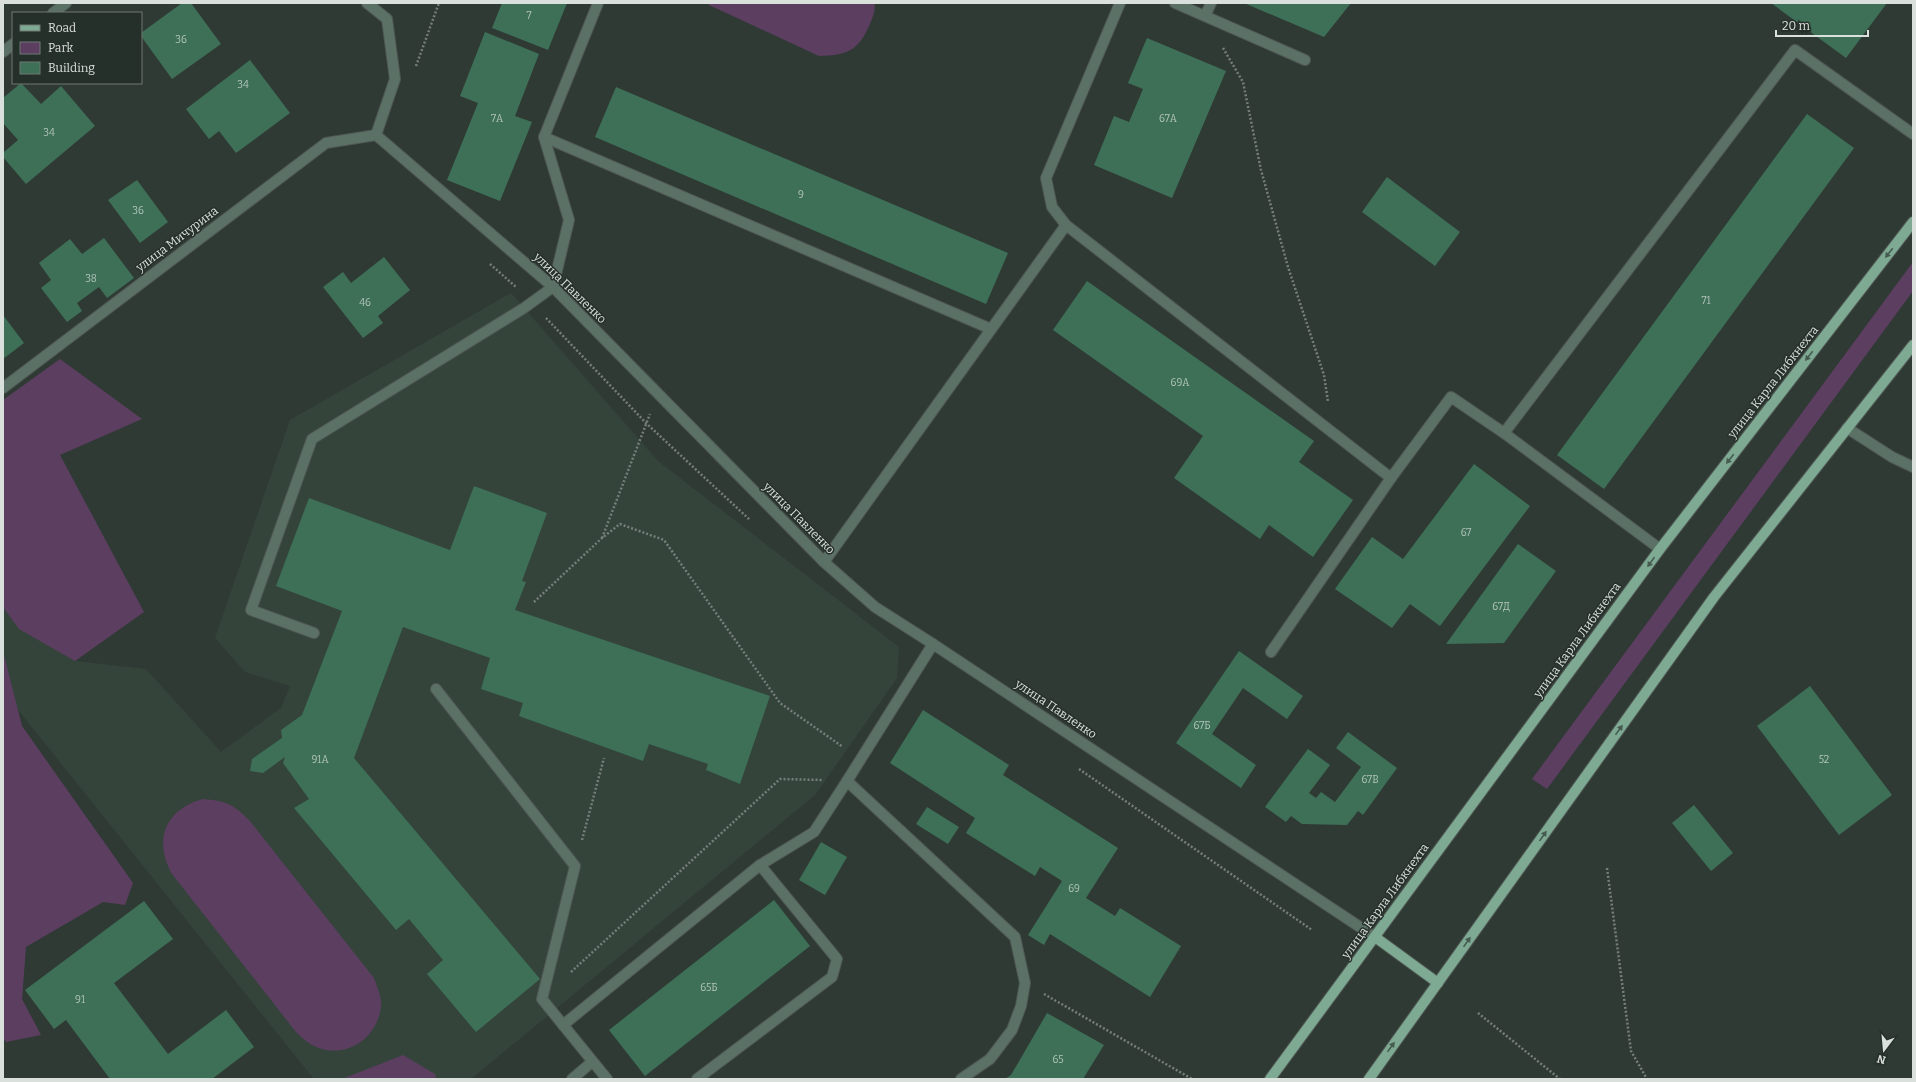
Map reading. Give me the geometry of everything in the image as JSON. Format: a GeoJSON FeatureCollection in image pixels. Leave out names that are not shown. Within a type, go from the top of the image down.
{"type":"FeatureCollection","features":[{"type":"Feature","properties":{"kind":"main road","name":"улица Карла Либкнехта"},"geometry":{"type":"LineString","coordinates":[[1270,1079],[1660,549],[1913,222]]}},
{"type":"Feature","properties":{"kind":"main road"},"geometry":{"type":"LineString","coordinates":[[1368,1079],[1714,597],[1913,345]]}},
{"type":"Feature","properties":{"kind":"main road"},"geometry":{"type":"LineString","coordinates":[[1375,937],[1438,983]]}},
{"type":"Feature","properties":{"kind":"street"},"geometry":{"type":"LineString","coordinates":[[54,12],[66,3]]}},
{"type":"Feature","properties":{"kind":"street"},"geometry":{"type":"LineString","coordinates":[[367,3],[387,19],[396,79],[376,135]]}},
{"type":"Feature","properties":{"kind":"street"},"geometry":{"type":"LineString","coordinates":[[314,633],[251,610],[312,439],[524,308],[553,287],[569,220],[544,137],[598,3]]}},
{"type":"Feature","properties":{"kind":"street"},"geometry":{"type":"LineString","coordinates":[[1120,3],[1046,178],[1052,207],[1066,225],[1391,478]]}},
{"type":"Feature","properties":{"kind":"street"},"geometry":{"type":"LineString","coordinates":[[1175,3],[1305,60]]}},
{"type":"Feature","properties":{"kind":"street"},"geometry":{"type":"LineString","coordinates":[[1205,16],[1211,3]]}},
{"type":"Feature","properties":{"kind":"street"},"geometry":{"type":"LineString","coordinates":[[3,52],[12,45]]}},
{"type":"Feature","properties":{"kind":"street"},"geometry":{"type":"LineString","coordinates":[[1504,433],[1795,50],[1913,134]]}},
{"type":"Feature","properties":{"kind":"street","name":"улица Павленко"},"geometry":{"type":"LineString","coordinates":[[376,135],[553,287],[824,562],[875,607],[1375,937]]}},
{"type":"Feature","properties":{"kind":"street","name":"улица Мичурина"},"geometry":{"type":"LineString","coordinates":[[3,388],[326,142],[376,135]]}},
{"type":"Feature","properties":{"kind":"street"},"geometry":{"type":"LineString","coordinates":[[544,137],[991,329]]}},
{"type":"Feature","properties":{"kind":"street"},"geometry":{"type":"LineString","coordinates":[[824,562],[1066,225]]}},
{"type":"Feature","properties":{"kind":"street"},"geometry":{"type":"LineString","coordinates":[[1271,652],[1391,478],[1451,397],[1504,433],[1660,549]]}},
{"type":"Feature","properties":{"kind":"street"},"geometry":{"type":"LineString","coordinates":[[1847,428],[1892,457],[1913,467]]}},
{"type":"Feature","properties":{"kind":"street"},"geometry":{"type":"LineString","coordinates":[[563,1025],[760,865],[814,832],[847,780],[862,760],[933,644]]}},
{"type":"Feature","properties":{"kind":"street"},"geometry":{"type":"LineString","coordinates":[[436,689],[575,866],[542,999],[607,1079]]}},
{"type":"Feature","properties":{"kind":"street"},"geometry":{"type":"LineString","coordinates":[[847,780],[1015,938],[1024,983],[1021,1006],[1012,1030],[990,1059],[961,1079]]}},
{"type":"Feature","properties":{"kind":"street"},"geometry":{"type":"LineString","coordinates":[[697,1079],[832,977],[837,959],[760,865]]}},
{"type":"Feature","properties":{"kind":"street"},"geometry":{"type":"LineString","coordinates":[[572,1079],[592,1062]]}},
{"type":"Feature","properties":{"kind":"path"},"geometry":{"type":"LineString","coordinates":[[1205,16],[1243,82],[1261,170],[1288,266],[1324,375],[1332,432]]}},
{"type":"Feature","properties":{"kind":"path"},"geometry":{"type":"LineString","coordinates":[[602,538],[657,394]]}},
{"type":"Feature","properties":{"kind":"path"},"geometry":{"type":"LineString","coordinates":[[534,602],[602,538],[620,524],[664,540],[780,703],[862,760]]}},
{"type":"Feature","properties":{"kind":"path"},"geometry":{"type":"LineString","coordinates":[[575,866],[604,758]]}},
{"type":"Feature","properties":{"kind":"path"},"geometry":{"type":"LineString","coordinates":[[542,999],[780,779],[847,780]]}},
{"type":"Feature","properties":{"kind":"path"},"geometry":{"type":"LineString","coordinates":[[1607,868],[1631,1050],[1647,1079]]}},
{"type":"Feature","properties":{"kind":"path"},"geometry":{"type":"LineString","coordinates":[[1024,983],[1192,1079]]}},
{"type":"Feature","properties":{"kind":"path"},"geometry":{"type":"LineString","coordinates":[[1478,1013],[1560,1079]]}},
{"type":"Feature","properties":{"kind":"shaded area"},"geometry":{"type":"Polygon","coordinates":[[[511,293],[658,461],[899,647],[897,678],[815,795],[471,1079],[314,1079],[3,691],[3,574],[75,661],[146,669],[221,752],[281,708],[290,686],[245,672],[215,638],[290,420],[511,293]]]}},
{"type":"Feature","properties":{"kind":"green space"},"geometry":{"type":"Polygon","coordinates":[[[708,3],[874,3],[875,9],[866,33],[856,46],[845,53],[819,56],[709,5],[708,3]]]}},
{"type":"Feature","properties":{"kind":"green space"},"geometry":{"type":"Polygon","coordinates":[[[1913,262],[1913,291],[1547,789],[1532,779],[1913,262]]]}},
{"type":"Feature","properties":{"kind":"green space"},"geometry":{"type":"Polygon","coordinates":[[[60,359],[142,419],[60,455],[144,612],[75,661],[19,629],[3,607],[3,400],[60,359]]]}},
{"type":"Feature","properties":{"kind":"green space"},"geometry":{"type":"Polygon","coordinates":[[[3,651],[22,726],[133,883],[125,905],[103,902],[26,947],[22,999],[41,1035],[6,1042],[3,1038],[3,651]]]}},
{"type":"Feature","properties":{"kind":"green space"},"geometry":{"type":"Polygon","coordinates":[[[203,799],[229,804],[249,820],[374,978],[380,996],[381,1007],[374,1028],[359,1043],[350,1048],[330,1050],[316,1047],[301,1037],[172,874],[166,862],[163,850],[163,838],[166,828],[171,818],[179,810],[203,799]]]}},
{"type":"Feature","properties":{"kind":"green space"},"geometry":{"type":"Polygon","coordinates":[[[403,1055],[435,1074],[436,1079],[342,1079],[403,1055]]]}},
{"type":"Feature","properties":{"kind":"building"},"geometry":{"type":"Polygon","coordinates":[[[182,3],[191,3],[221,44],[172,79],[142,37],[142,32],[182,3]]]}},
{"type":"Feature","properties":{"kind":"building"},"geometry":{"type":"Polygon","coordinates":[[[502,3],[567,3],[548,50],[492,28],[502,3]]]}},
{"type":"Feature","properties":{"kind":"building"},"geometry":{"type":"Polygon","coordinates":[[[1244,3],[1351,3],[1324,37],[1244,3]]]}},
{"type":"Feature","properties":{"kind":"building"},"geometry":{"type":"Polygon","coordinates":[[[1771,3],[1887,3],[1846,58],[1771,3]]]}},
{"type":"Feature","properties":{"kind":"building"},"geometry":{"type":"Polygon","coordinates":[[[485,32],[539,54],[515,116],[532,122],[500,201],[447,180],[478,103],[460,96],[485,32]]]}},
{"type":"Feature","properties":{"kind":"building"},"geometry":{"type":"Polygon","coordinates":[[[1147,38],[1226,71],[1172,198],[1094,165],[1114,116],[1129,122],[1143,89],[1128,83],[1147,38]]]}},
{"type":"Feature","properties":{"kind":"building"},"geometry":{"type":"Polygon","coordinates":[[[250,60],[290,113],[236,153],[219,131],[209,139],[186,109],[250,60]]]}},
{"type":"Feature","properties":{"kind":"building"},"geometry":{"type":"Polygon","coordinates":[[[20,84],[22,84],[41,104],[61,86],[95,126],[26,184],[3,157],[3,153],[18,140],[3,123],[3,98],[20,84]]]}},
{"type":"Feature","properties":{"kind":"building"},"geometry":{"type":"Polygon","coordinates":[[[616,87],[1008,253],[986,304],[595,137],[616,87]]]}},
{"type":"Feature","properties":{"kind":"building"},"geometry":{"type":"Polygon","coordinates":[[[1807,114],[1854,148],[1604,489],[1557,455],[1807,114]]]}},
{"type":"Feature","properties":{"kind":"building"},"geometry":{"type":"Polygon","coordinates":[[[1387,177],[1460,232],[1435,266],[1362,212],[1387,177]]]}},
{"type":"Feature","properties":{"kind":"building"},"geometry":{"type":"Polygon","coordinates":[[[137,180],[168,222],[140,243],[108,200],[137,180]]]}},
{"type":"Feature","properties":{"kind":"building"},"geometry":{"type":"Polygon","coordinates":[[[104,238],[134,278],[107,298],[99,287],[77,303],[82,311],[67,322],[41,288],[51,280],[39,263],[70,239],[82,254],[104,238]]]}},
{"type":"Feature","properties":{"kind":"building"},"geometry":{"type":"Polygon","coordinates":[[[384,257],[410,290],[378,316],[383,323],[363,338],[323,287],[343,272],[351,283],[384,257]]]}},
{"type":"Feature","properties":{"kind":"building"},"geometry":{"type":"Polygon","coordinates":[[[1087,281],[1314,441],[1299,462],[1353,500],[1313,557],[1269,525],[1260,539],[1174,478],[1203,436],[1053,330],[1087,281]]]}},
{"type":"Feature","properties":{"kind":"building"},"geometry":{"type":"Polygon","coordinates":[[[3,315],[24,343],[3,359],[3,315]]]}},
{"type":"Feature","properties":{"kind":"building"},"geometry":{"type":"Polygon","coordinates":[[[1474,464],[1530,506],[1440,626],[1410,604],[1392,628],[1335,589],[1372,537],[1403,559],[1474,464]]]}},
{"type":"Feature","properties":{"kind":"building"},"geometry":{"type":"Polygon","coordinates":[[[474,486],[547,513],[522,581],[526,582],[515,610],[770,696],[740,784],[706,770],[708,764],[649,744],[643,761],[519,716],[523,703],[481,689],[490,658],[403,627],[354,758],[540,979],[476,1032],[427,974],[443,960],[409,919],[396,930],[294,808],[309,799],[283,763],[285,757],[263,773],[250,771],[252,759],[282,738],[281,730],[302,715],[342,611],[276,586],[309,498],[450,550],[474,486]]]}},
{"type":"Feature","properties":{"kind":"building"},"geometry":{"type":"Polygon","coordinates":[[[1518,544],[1556,571],[1504,643],[1446,644],[1518,544]]]}},
{"type":"Feature","properties":{"kind":"building"},"geometry":{"type":"Polygon","coordinates":[[[1239,651],[1303,696],[1287,719],[1243,688],[1212,734],[1256,765],[1241,788],[1176,743],[1239,651]]]}},
{"type":"Feature","properties":{"kind":"building"},"geometry":{"type":"Polygon","coordinates":[[[1810,686],[1892,795],[1839,835],[1757,726],[1810,686]]]}},
{"type":"Feature","properties":{"kind":"building"},"geometry":{"type":"Polygon","coordinates":[[[923,710],[1009,765],[1003,775],[1118,848],[1086,898],[1115,916],[1120,908],[1181,946],[1150,997],[1050,934],[1044,945],[1028,935],[1062,881],[1040,867],[1035,876],[966,833],[975,818],[890,763],[923,710]]]}},
{"type":"Feature","properties":{"kind":"building"},"geometry":{"type":"Polygon","coordinates":[[[1348,732],[1397,768],[1363,815],[1358,811],[1347,825],[1302,824],[1291,816],[1286,822],[1265,807],[1308,749],[1330,765],[1309,793],[1316,798],[1321,792],[1335,802],[1361,767],[1336,748],[1348,732]]]}},
{"type":"Feature","properties":{"kind":"building"},"geometry":{"type":"Polygon","coordinates":[[[1694,805],[1733,853],[1711,871],[1672,823],[1694,805]]]}},
{"type":"Feature","properties":{"kind":"building"},"geometry":{"type":"Polygon","coordinates":[[[927,807],[959,827],[948,844],[916,824],[927,807]]]}},
{"type":"Feature","properties":{"kind":"building"},"geometry":{"type":"Polygon","coordinates":[[[821,842],[847,857],[825,895],[799,880],[821,842]]]}},
{"type":"Feature","properties":{"kind":"building"},"geometry":{"type":"Polygon","coordinates":[[[774,900],[810,946],[645,1076],[609,1030],[774,900]]]}},
{"type":"Feature","properties":{"kind":"building"},"geometry":{"type":"Polygon","coordinates":[[[144,901],[173,939],[114,983],[168,1054],[226,1010],[254,1047],[212,1079],[110,1079],[66,1020],[54,1029],[25,990],[144,901]]]}},
{"type":"Feature","properties":{"kind":"building"},"geometry":{"type":"Polygon","coordinates":[[[1047,1013],[1104,1045],[1083,1079],[1005,1079],[1011,1075],[1047,1013]]]}}]}
